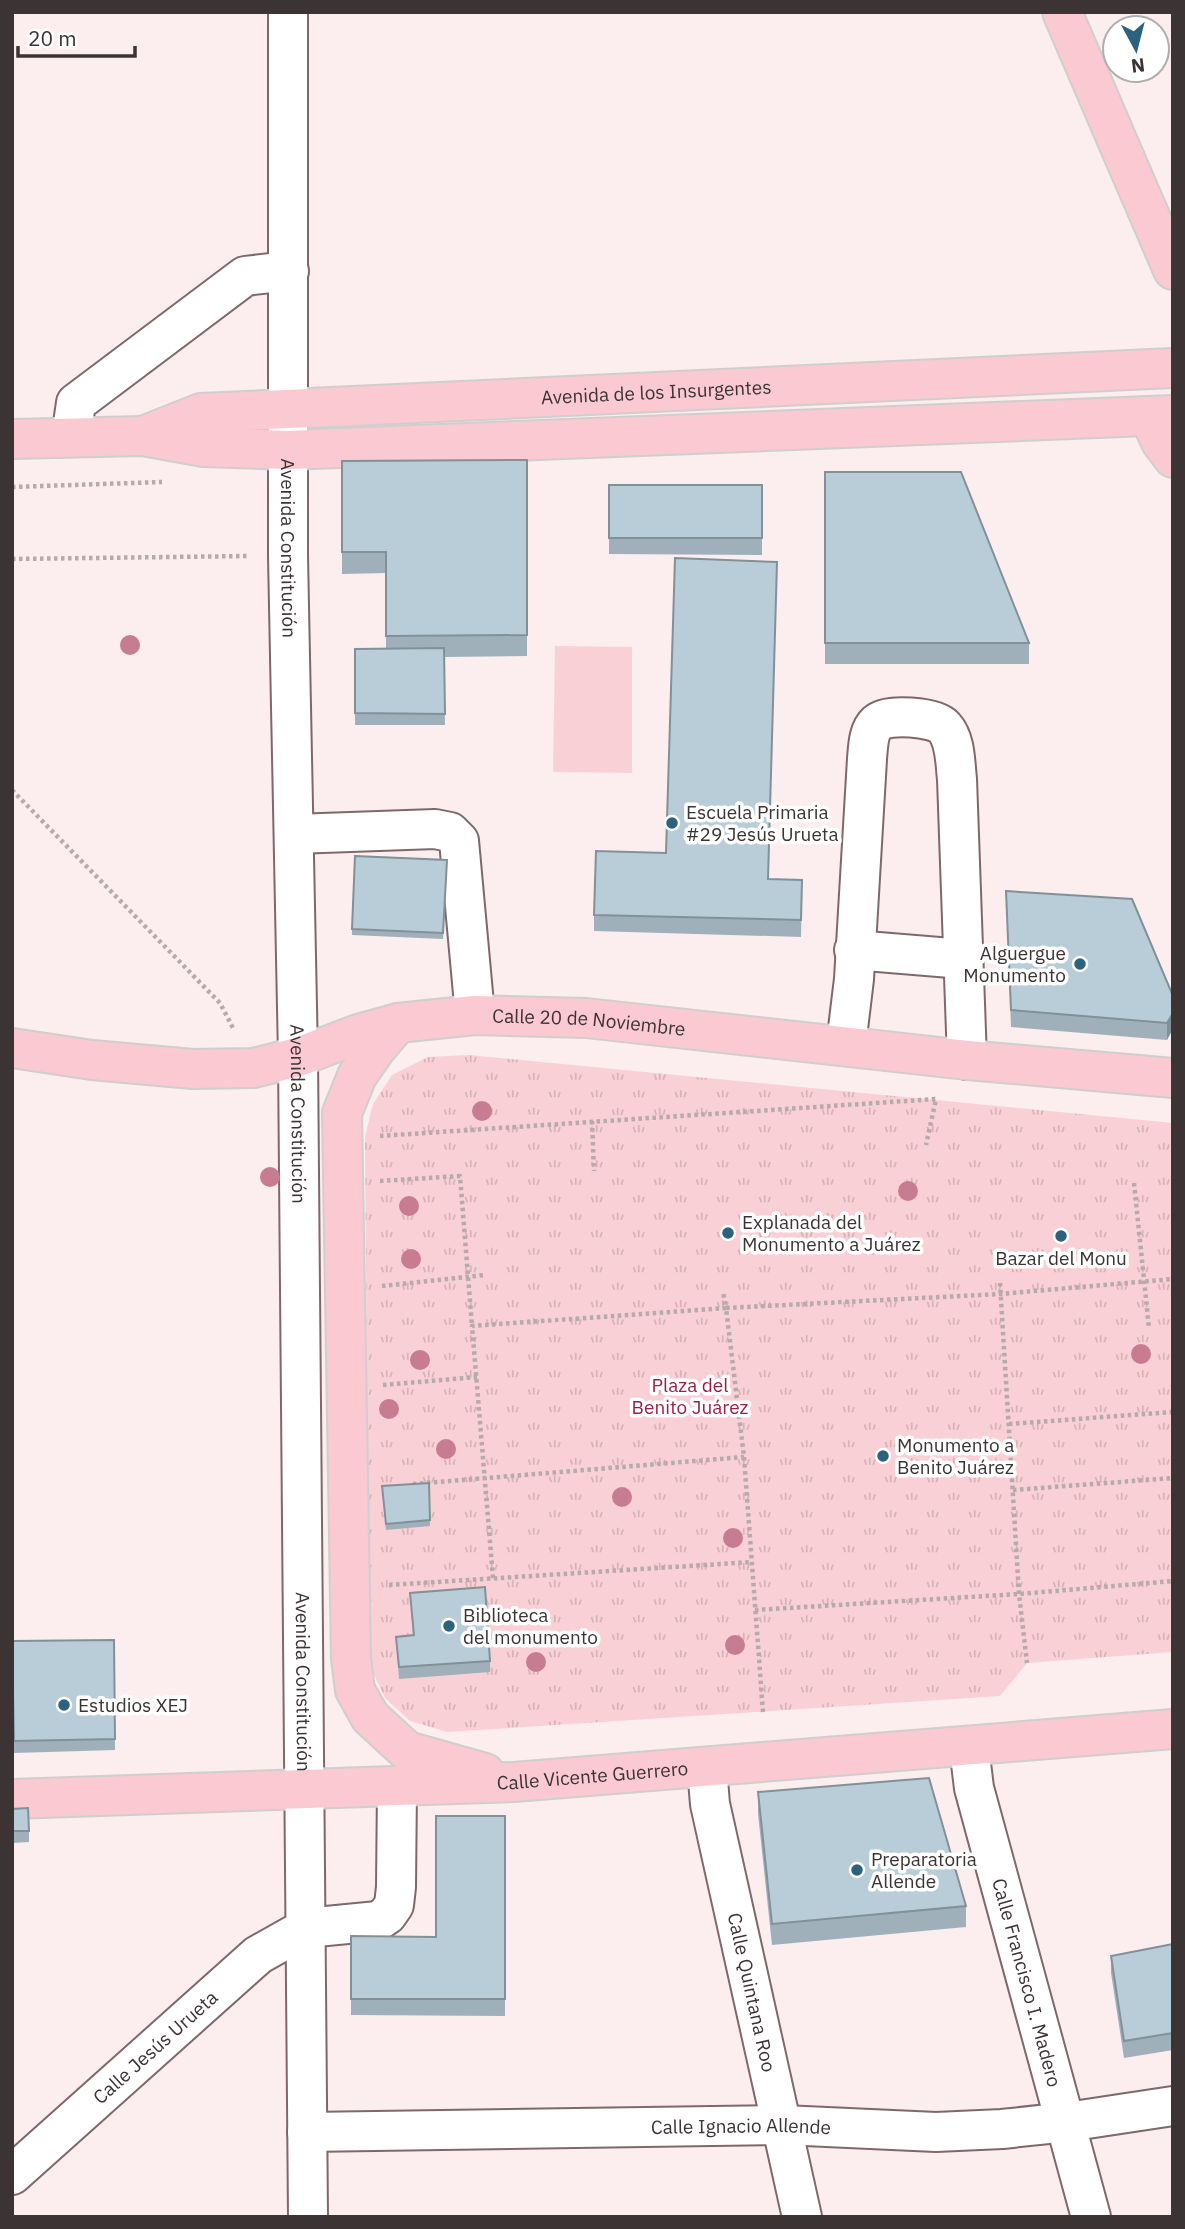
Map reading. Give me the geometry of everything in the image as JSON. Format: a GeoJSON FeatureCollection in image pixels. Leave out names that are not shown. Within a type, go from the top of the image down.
{"type":"FeatureCollection","features":[{"type":"Feature","properties":{"kind":"main road"},"geometry":{"type":"LineString","coordinates":[[1062,12],[1173,270]]}},
{"type":"Feature","properties":{"kind":"main road","name":"Avenida de los Insurgentes"},"geometry":{"type":"LineString","coordinates":[[143,436],[201,413],[1173,368]]}},
{"type":"Feature","properties":{"kind":"main road"},"geometry":{"type":"LineString","coordinates":[[1161,416],[1161,442],[1173,457]]}},
{"type":"Feature","properties":{"kind":"main road","name":"Avenida de los Insurgentes"},"geometry":{"type":"LineString","coordinates":[[12,439],[143,436],[204,447],[288,450],[1161,416]]}},
{"type":"Feature","properties":{"kind":"main road","name":"Calle 20 de Noviembre"},"geometry":{"type":"LineString","coordinates":[[12,1048],[92,1060],[193,1069],[253,1068],[298,1057],[358,1034],[398,1023],[475,1015],[586,1018],[967,1060],[1173,1078]]}},
{"type":"Feature","properties":{"kind":"main road"},"geometry":{"type":"LineString","coordinates":[[398,1023],[357,1076],[342,1113],[350,1645],[355,1690],[370,1717],[407,1751],[514,1782]]}},
{"type":"Feature","properties":{"kind":"main road","name":"Calle Vicente Guerrero"},"geometry":{"type":"LineString","coordinates":[[12,1799],[514,1782],[1173,1729]]}},
{"type":"Feature","properties":{"kind":"street","name":"Avenida Constitución"},"geometry":{"type":"LineString","coordinates":[[288,12],[288,556],[298,1057],[308,2217]]}},
{"type":"Feature","properties":{"kind":"street"},"geometry":{"type":"LineString","coordinates":[[71,437],[76,403],[245,276],[289,271]]}},
{"type":"Feature","properties":{"kind":"street"},"geometry":{"type":"LineString","coordinates":[[846,1045],[854,979],[870,734],[877,723],[888,717],[932,719],[943,725],[951,738],[957,779],[967,1060]]}},
{"type":"Feature","properties":{"kind":"street"},"geometry":{"type":"LineString","coordinates":[[293,834],[435,829],[450,832],[459,841],[475,1015]]}},
{"type":"Feature","properties":{"kind":"street"},"geometry":{"type":"LineString","coordinates":[[854,950],[963,959]]}},
{"type":"Feature","properties":{"kind":"street","name":"Calle Francisco I. Madero"},"geometry":{"type":"LineString","coordinates":[[969,1747],[974,1788],[1091,2217]]}},
{"type":"Feature","properties":{"kind":"street","name":"Calle Quintana Roo"},"geometry":{"type":"LineString","coordinates":[[707,1768],[710,1804],[802,2217]]}},
{"type":"Feature","properties":{"kind":"street"},"geometry":{"type":"LineString","coordinates":[[306,1928],[378,1921],[387,1915],[394,1905],[397,1787]]}},
{"type":"Feature","properties":{"kind":"street","name":"Calle Jesús Urueta"},"geometry":{"type":"LineString","coordinates":[[12,2175],[258,1955],[306,1928]]}},
{"type":"Feature","properties":{"kind":"street","name":"Calle Ignacio Allende"},"geometry":{"type":"LineString","coordinates":[[307,2132],[783,2125],[936,2132],[1067,2122],[1173,2106]]}},
{"type":"Feature","properties":{"kind":"path"},"geometry":{"type":"LineString","coordinates":[[12,559],[288,556]]}},
{"type":"Feature","properties":{"kind":"path"},"geometry":{"type":"LineString","coordinates":[[12,790],[220,1003],[253,1068]]}},
{"type":"Feature","properties":{"kind":"path"},"geometry":{"type":"LineString","coordinates":[[378,1136],[936,1099],[926,1145]]}},
{"type":"Feature","properties":{"kind":"path"},"geometry":{"type":"LineString","coordinates":[[592,1121],[594,1171]]}},
{"type":"Feature","properties":{"kind":"path"},"geometry":{"type":"LineString","coordinates":[[379,1182],[460,1176],[494,1578]]}},
{"type":"Feature","properties":{"kind":"path"},"geometry":{"type":"LineString","coordinates":[[1134,1183],[1149,1328]]}},
{"type":"Feature","properties":{"kind":"path"},"geometry":{"type":"LineString","coordinates":[[379,1286],[485,1275]]}},
{"type":"Feature","properties":{"kind":"path"},"geometry":{"type":"LineString","coordinates":[[472,1326],[726,1308],[1000,1294],[1173,1279]]}},
{"type":"Feature","properties":{"kind":"path"},"geometry":{"type":"LineString","coordinates":[[1000,1283],[1019,1594],[1027,1663]]}},
{"type":"Feature","properties":{"kind":"path"},"geometry":{"type":"LineString","coordinates":[[723,1291],[744,1457],[763,1712]]}},
{"type":"Feature","properties":{"kind":"path"},"geometry":{"type":"LineString","coordinates":[[381,1385],[477,1377]]}},
{"type":"Feature","properties":{"kind":"path"},"geometry":{"type":"LineString","coordinates":[[1009,1424],[1173,1412]]}},
{"type":"Feature","properties":{"kind":"path"},"geometry":{"type":"LineString","coordinates":[[407,1485],[744,1457]]}},
{"type":"Feature","properties":{"kind":"path"},"geometry":{"type":"LineString","coordinates":[[1013,1490],[1173,1478]]}},
{"type":"Feature","properties":{"kind":"path"},"geometry":{"type":"LineString","coordinates":[[383,1586],[751,1562]]}},
{"type":"Feature","properties":{"kind":"path"},"geometry":{"type":"LineString","coordinates":[[755,1610],[1019,1594],[1173,1581]]}},
{"type":"Feature","properties":{"kind":"green space"},"geometry":{"type":"Polygon","coordinates":[[[555,646],[632,647],[632,773],[553,772],[555,646]]]}},
{"type":"Feature","properties":{"kind":"green space","name":"Plaza del Benito Juárez"},"geometry":{"type":"Polygon","coordinates":[[[469,1055],[1173,1123],[1173,1652],[1027,1663],[1000,1696],[448,1732],[410,1721],[385,1698],[369,1664],[365,1137],[373,1104],[392,1075],[428,1057],[469,1055]]]}},
{"type":"Feature","properties":{"kind":"building"},"geometry":{"type":"Polygon","coordinates":[[[527,460],[527,635],[386,636],[386,552],[342,552],[342,461],[527,460]]]}},
{"type":"Feature","properties":{"kind":"building"},"geometry":{"type":"Polygon","coordinates":[[[825,472],[961,472],[1029,643],[825,643],[825,472]]]}},
{"type":"Feature","properties":{"kind":"building"},"geometry":{"type":"Polygon","coordinates":[[[609,485],[762,485],[762,538],[609,538],[609,485]]]}},
{"type":"Feature","properties":{"kind":"building"},"geometry":{"type":"Polygon","coordinates":[[[675,558],[777,562],[768,879],[802,880],[801,920],[594,915],[596,851],[666,853],[675,558]]]}},
{"type":"Feature","properties":{"kind":"building"},"geometry":{"type":"Polygon","coordinates":[[[444,648],[445,714],[355,713],[355,649],[444,648]]]}},
{"type":"Feature","properties":{"kind":"building"},"geometry":{"type":"Polygon","coordinates":[[[355,856],[447,860],[443,933],[352,929],[355,856]]]}},
{"type":"Feature","properties":{"kind":"building","name":"Alguergue Monumento"},"geometry":{"type":"Polygon","coordinates":[[[1006,891],[1132,899],[1173,996],[1173,1013],[1167,1023],[1011,1010],[1006,891]]]}},
{"type":"Feature","properties":{"kind":"building"},"geometry":{"type":"Polygon","coordinates":[[[429,1483],[430,1520],[386,1524],[382,1486],[429,1483]]]}},
{"type":"Feature","properties":{"kind":"building","name":"Biblioteca del monumento"},"geometry":{"type":"Polygon","coordinates":[[[485,1587],[490,1661],[399,1667],[396,1637],[414,1635],[410,1593],[485,1587]]]}},
{"type":"Feature","properties":{"kind":"building","name":"Estudios XEJ"},"geometry":{"type":"Polygon","coordinates":[[[114,1640],[115,1739],[14,1741],[12,1641],[114,1640]]]}},
{"type":"Feature","properties":{"kind":"building","name":"Preparatoria Allende"},"geometry":{"type":"Polygon","coordinates":[[[929,1778],[966,1906],[772,1924],[758,1792],[929,1778]]]}},
{"type":"Feature","properties":{"kind":"building"},"geometry":{"type":"Polygon","coordinates":[[[28,1808],[29,1831],[12,1831],[12,1809],[28,1808]]]}},
{"type":"Feature","properties":{"kind":"building"},"geometry":{"type":"Polygon","coordinates":[[[436,1816],[505,1816],[505,1999],[351,1999],[351,1936],[436,1937],[436,1816]]]}},
{"type":"Feature","properties":{"kind":"building"},"geometry":{"type":"Polygon","coordinates":[[[1173,1944],[1173,2033],[1124,2041],[1111,1956],[1173,1944]]]}},
{"type":"Feature","properties":{"kind":"place","name":"Escuela Primaria #29 Jesús Urueta"},"geometry":{"type":"Point","coordinates":[672,823]}},
{"type":"Feature","properties":{"kind":"place","name":"Alguergue Monumento"},"geometry":{"type":"Point","coordinates":[1080,964]}},
{"type":"Feature","properties":{"kind":"place","name":"Explanada del Monumento a Juárez"},"geometry":{"type":"Point","coordinates":[728,1233]}},
{"type":"Feature","properties":{"kind":"place","name":"Bazar del Monu"},"geometry":{"type":"Point","coordinates":[1061,1236]}},
{"type":"Feature","properties":{"kind":"place","name":"Monumento a Benito Juárez"},"geometry":{"type":"Point","coordinates":[883,1456]}},
{"type":"Feature","properties":{"kind":"place","name":"Biblioteca del monumento"},"geometry":{"type":"Point","coordinates":[449,1626]}},
{"type":"Feature","properties":{"kind":"place","name":"Estudios XEJ"},"geometry":{"type":"Point","coordinates":[64,1705]}},
{"type":"Feature","properties":{"kind":"place","name":"Preparatoria Allende"},"geometry":{"type":"Point","coordinates":[857,1870]}}]}
